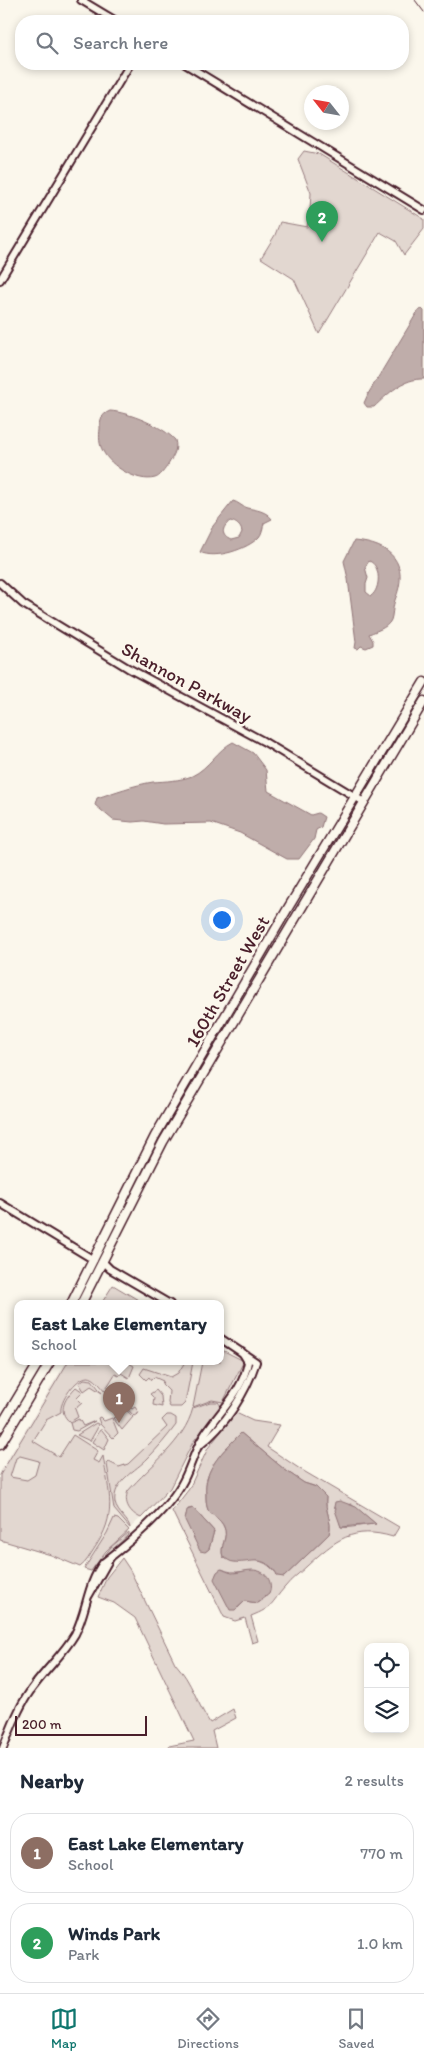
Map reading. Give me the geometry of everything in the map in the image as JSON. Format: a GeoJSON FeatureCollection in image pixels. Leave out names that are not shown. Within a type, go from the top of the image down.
{"type":"FeatureCollection","features":[{"type":"Feature","properties":{"kind":"main road","name":"160th Street West"},"geometry":{"type":"LineString","coordinates":[[73,1300],[156,1136],[191,1074],[424,682]]}},
{"type":"Feature","properties":{"kind":"main road","name":"160th Street West"},"geometry":{"type":"LineString","coordinates":[[83,1300],[163,1142],[424,702]]}},
{"type":"Feature","properties":{"kind":"main road"},"geometry":{"type":"LineString","coordinates":[[163,1142],[168,1127],[195,1079],[191,1074]]}},
{"type":"Feature","properties":{"kind":"main road"},"geometry":{"type":"LineString","coordinates":[[103,1262],[101,1257],[127,1200],[130,1186]]}},
{"type":"Feature","properties":{"kind":"main road"},"geometry":{"type":"LineString","coordinates":[[79,1300],[95,1268],[94,1260]]}},
{"type":"Feature","properties":{"kind":"main road"},"geometry":{"type":"LineString","coordinates":[[0,1427],[37,1365]]}},
{"type":"Feature","properties":{"kind":"main road"},"geometry":{"type":"LineString","coordinates":[[0,1445],[48,1365]]}},
{"type":"Feature","properties":{"kind":"street"},"geometry":{"type":"LineString","coordinates":[[81,0],[106,15]]}},
{"type":"Feature","properties":{"kind":"street"},"geometry":{"type":"LineString","coordinates":[[0,280],[126,70]]}},
{"type":"Feature","properties":{"kind":"street"},"geometry":{"type":"LineString","coordinates":[[195,70],[424,210]]}},
{"type":"Feature","properties":{"kind":"street","name":"Shannon Parkway"},"geometry":{"type":"LineString","coordinates":[[0,583],[23,604],[128,668],[263,741],[364,802]]}},
{"type":"Feature","properties":{"kind":"street"},"geometry":{"type":"LineString","coordinates":[[0,1203],[94,1260]]}},
{"type":"Feature","properties":{"kind":"street"},"geometry":{"type":"LineString","coordinates":[[103,1262],[110,1269],[163,1300]]}},
{"type":"Feature","properties":{"kind":"street"},"geometry":{"type":"LineString","coordinates":[[3,1748],[15,1716],[29,1692],[74,1636],[95,1574],[103,1563],[170,1501],[185,1479],[204,1436],[229,1404],[242,1381],[248,1362],[242,1352],[224,1341]]}},
{"type":"Feature","properties":{"kind":"shaded area"},"geometry":{"type":"Polygon","coordinates":[[[304,151],[319,154],[424,219],[424,229],[404,255],[396,241],[380,232],[319,334],[294,279],[261,258],[275,235],[280,222],[307,227],[311,193],[298,159],[304,151]]]}},
{"type":"Feature","properties":{"kind":"shaded area"},"geometry":{"type":"Polygon","coordinates":[[[422,309],[424,311],[424,379],[409,381],[390,392],[374,407],[367,407],[364,403],[368,394],[418,311],[422,309]]]}},
{"type":"Feature","properties":{"kind":"shaded area"},"geometry":{"type":"Polygon","coordinates":[[[110,411],[126,414],[145,421],[163,430],[175,440],[176,447],[173,456],[159,476],[148,479],[133,476],[118,467],[107,457],[102,449],[99,437],[101,420],[110,411]]]}},
{"type":"Feature","properties":{"kind":"shaded area"},"geometry":{"type":"Polygon","coordinates":[[[233,501],[245,507],[258,510],[272,519],[264,523],[259,537],[247,546],[222,554],[214,555],[200,552],[213,526],[233,501]],[[230,521],[225,526],[223,532],[225,536],[231,540],[239,538],[242,532],[239,526],[230,521]]]}},
{"type":"Feature","properties":{"kind":"shaded area"},"geometry":{"type":"Polygon","coordinates":[[[354,541],[378,546],[387,551],[394,558],[398,566],[400,576],[399,587],[391,620],[383,628],[369,634],[373,645],[366,648],[361,646],[358,649],[355,648],[356,642],[344,561],[354,541]],[[369,561],[365,567],[368,578],[366,592],[371,596],[378,583],[378,572],[373,563],[369,561]]]}},
{"type":"Feature","properties":{"kind":"shaded area"},"geometry":{"type":"Polygon","coordinates":[[[233,742],[253,753],[266,770],[268,791],[311,815],[318,813],[324,817],[321,827],[316,830],[314,839],[299,859],[287,859],[240,833],[211,823],[163,824],[113,820],[95,805],[97,798],[125,789],[146,783],[177,780],[192,776],[198,773],[227,745],[233,742]]]}},
{"type":"Feature","properties":{"kind":"shaded area"},"geometry":{"type":"Polygon","coordinates":[[[113,1285],[138,1300],[104,1300],[113,1285]]]}},
{"type":"Feature","properties":{"kind":"shaded area"},"geometry":{"type":"Polygon","coordinates":[[[224,1351],[239,1358],[243,1366],[224,1403],[197,1436],[170,1488],[161,1499],[108,1549],[95,1566],[0,1538],[0,1472],[64,1365],[224,1365],[224,1351]]]}},
{"type":"Feature","properties":{"kind":"shaded area"},"geometry":{"type":"Polygon","coordinates":[[[224,1351],[244,1361],[223,1402],[212,1400],[193,1407],[201,1365],[224,1365],[224,1351]]]}},
{"type":"Feature","properties":{"kind":"shaded area"},"geometry":{"type":"Polygon","coordinates":[[[66,1365],[134,1366],[129,1378],[121,1373],[119,1376],[115,1374],[106,1392],[91,1377],[78,1381],[69,1391],[63,1402],[61,1412],[46,1420],[33,1441],[59,1457],[73,1435],[98,1451],[93,1460],[99,1463],[103,1456],[109,1493],[109,1514],[102,1537],[88,1559],[80,1567],[51,1555],[0,1540],[0,1475],[66,1365]],[[20,1456],[16,1458],[10,1477],[27,1480],[35,1475],[39,1461],[20,1456]]]}},
{"type":"Feature","properties":{"kind":"shaded area"},"geometry":{"type":"Polygon","coordinates":[[[183,1365],[192,1365],[185,1403],[181,1407],[170,1407],[168,1403],[169,1391],[162,1384],[163,1381],[154,1377],[151,1380],[149,1377],[146,1380],[140,1374],[144,1368],[171,1377],[178,1373],[183,1365]]]}},
{"type":"Feature","properties":{"kind":"shaded area"},"geometry":{"type":"Polygon","coordinates":[[[84,1379],[92,1380],[102,1393],[91,1386],[84,1391],[79,1383],[84,1379]]]}},
{"type":"Feature","properties":{"kind":"shaded area"},"geometry":{"type":"Polygon","coordinates":[[[76,1387],[83,1392],[77,1398],[82,1403],[75,1409],[78,1417],[70,1422],[66,1418],[63,1409],[66,1400],[76,1387]]]}},
{"type":"Feature","properties":{"kind":"shaded area"},"geometry":{"type":"Polygon","coordinates":[[[156,1390],[161,1396],[162,1407],[153,1405],[154,1398],[150,1394],[156,1390]]]}},
{"type":"Feature","properties":{"kind":"shaded area"},"geometry":{"type":"Polygon","coordinates":[[[117,1397],[118,1401],[133,1417],[122,1430],[113,1418],[120,1414],[114,1401],[117,1397]]]}},
{"type":"Feature","properties":{"kind":"shaded area"},"geometry":{"type":"Polygon","coordinates":[[[120,1397],[132,1409],[135,1407],[139,1413],[134,1416],[119,1400],[120,1397]]]}},
{"type":"Feature","properties":{"kind":"shaded area"},"geometry":{"type":"Polygon","coordinates":[[[210,1402],[218,1402],[221,1406],[193,1442],[170,1488],[141,1518],[137,1516],[128,1507],[126,1500],[128,1491],[174,1443],[189,1421],[193,1408],[210,1402]]]}},
{"type":"Feature","properties":{"kind":"shaded area"},"geometry":{"type":"Polygon","coordinates":[[[236,1413],[253,1421],[280,1425],[267,1447],[300,1469],[399,1527],[393,1537],[367,1533],[356,1534],[336,1542],[327,1549],[290,1581],[268,1607],[251,1616],[258,1641],[252,1643],[245,1618],[235,1621],[224,1617],[172,1511],[189,1489],[208,1448],[236,1413]],[[241,1433],[211,1468],[208,1476],[206,1502],[208,1510],[223,1524],[225,1538],[222,1549],[223,1557],[234,1561],[257,1560],[284,1577],[329,1534],[330,1525],[326,1497],[314,1486],[304,1483],[285,1470],[241,1433]],[[351,1504],[336,1507],[341,1527],[376,1524],[351,1504]],[[193,1508],[188,1509],[205,1552],[209,1549],[214,1531],[193,1508]],[[222,1569],[216,1574],[238,1608],[245,1601],[257,1603],[266,1597],[261,1572],[232,1572],[222,1569]]]}},
{"type":"Feature","properties":{"kind":"shaded area"},"geometry":{"type":"Polygon","coordinates":[[[167,1415],[176,1418],[176,1425],[143,1463],[126,1477],[115,1495],[116,1507],[130,1528],[114,1509],[107,1464],[109,1462],[119,1467],[128,1464],[167,1427],[162,1420],[167,1415]]]}},
{"type":"Feature","properties":{"kind":"shaded area"},"geometry":{"type":"Polygon","coordinates":[[[100,1417],[104,1421],[112,1418],[118,1433],[113,1438],[100,1424],[98,1418],[100,1417]]]}},
{"type":"Feature","properties":{"kind":"shaded area"},"geometry":{"type":"Polygon","coordinates":[[[79,1419],[83,1426],[95,1421],[77,1431],[72,1430],[70,1423],[79,1419]]]}},
{"type":"Feature","properties":{"kind":"shaded area"},"geometry":{"type":"Polygon","coordinates":[[[96,1423],[98,1424],[97,1429],[90,1441],[77,1435],[96,1423]]]}},
{"type":"Feature","properties":{"kind":"shaded area"},"geometry":{"type":"Polygon","coordinates":[[[100,1430],[109,1439],[104,1450],[92,1442],[100,1430]]]}},
{"type":"Feature","properties":{"kind":"shaded area"},"geometry":{"type":"Polygon","coordinates":[[[241,1433],[285,1470],[304,1483],[316,1487],[326,1497],[330,1525],[329,1534],[284,1577],[277,1576],[270,1566],[261,1561],[233,1562],[223,1557],[222,1549],[225,1531],[223,1524],[207,1508],[206,1485],[211,1468],[241,1433]]]}},
{"type":"Feature","properties":{"kind":"shaded area"},"geometry":{"type":"Polygon","coordinates":[[[340,1501],[356,1507],[376,1524],[341,1527],[336,1508],[334,1507],[335,1502],[340,1501]]]}},
{"type":"Feature","properties":{"kind":"shaded area"},"geometry":{"type":"Polygon","coordinates":[[[193,1508],[214,1531],[209,1549],[205,1552],[200,1551],[185,1520],[187,1510],[193,1508]]]}},
{"type":"Feature","properties":{"kind":"shaded area"},"geometry":{"type":"Polygon","coordinates":[[[114,1518],[118,1519],[129,1530],[106,1551],[91,1571],[84,1569],[107,1533],[114,1518]]]}},
{"type":"Feature","properties":{"kind":"shaded area"},"geometry":{"type":"Polygon","coordinates":[[[129,1532],[106,1556],[94,1572],[92,1572],[111,1547],[129,1532]]]}},
{"type":"Feature","properties":{"kind":"shaded area"},"geometry":{"type":"Polygon","coordinates":[[[122,1558],[130,1570],[175,1663],[186,1678],[210,1723],[233,1709],[236,1718],[212,1731],[216,1748],[169,1748],[169,1746],[194,1741],[135,1618],[114,1603],[98,1597],[107,1577],[122,1558]]]}},
{"type":"Feature","properties":{"kind":"shaded area"},"geometry":{"type":"Polygon","coordinates":[[[221,1569],[232,1573],[252,1570],[265,1574],[270,1581],[269,1594],[257,1603],[245,1601],[235,1610],[230,1610],[214,1579],[217,1572],[221,1569]]]}},
{"type":"Feature","properties":{"kind":"railway"},"geometry":{"type":"LineString","coordinates":[[415,0],[424,12]]}},
{"type":"Feature","properties":{"kind":"place","name":"Winds Park"},"geometry":{"type":"Point","coordinates":[322,242]}},
{"type":"Feature","properties":{"kind":"place","name":"East Lake Elementary"},"geometry":{"type":"Point","coordinates":[119,1423]}}]}
